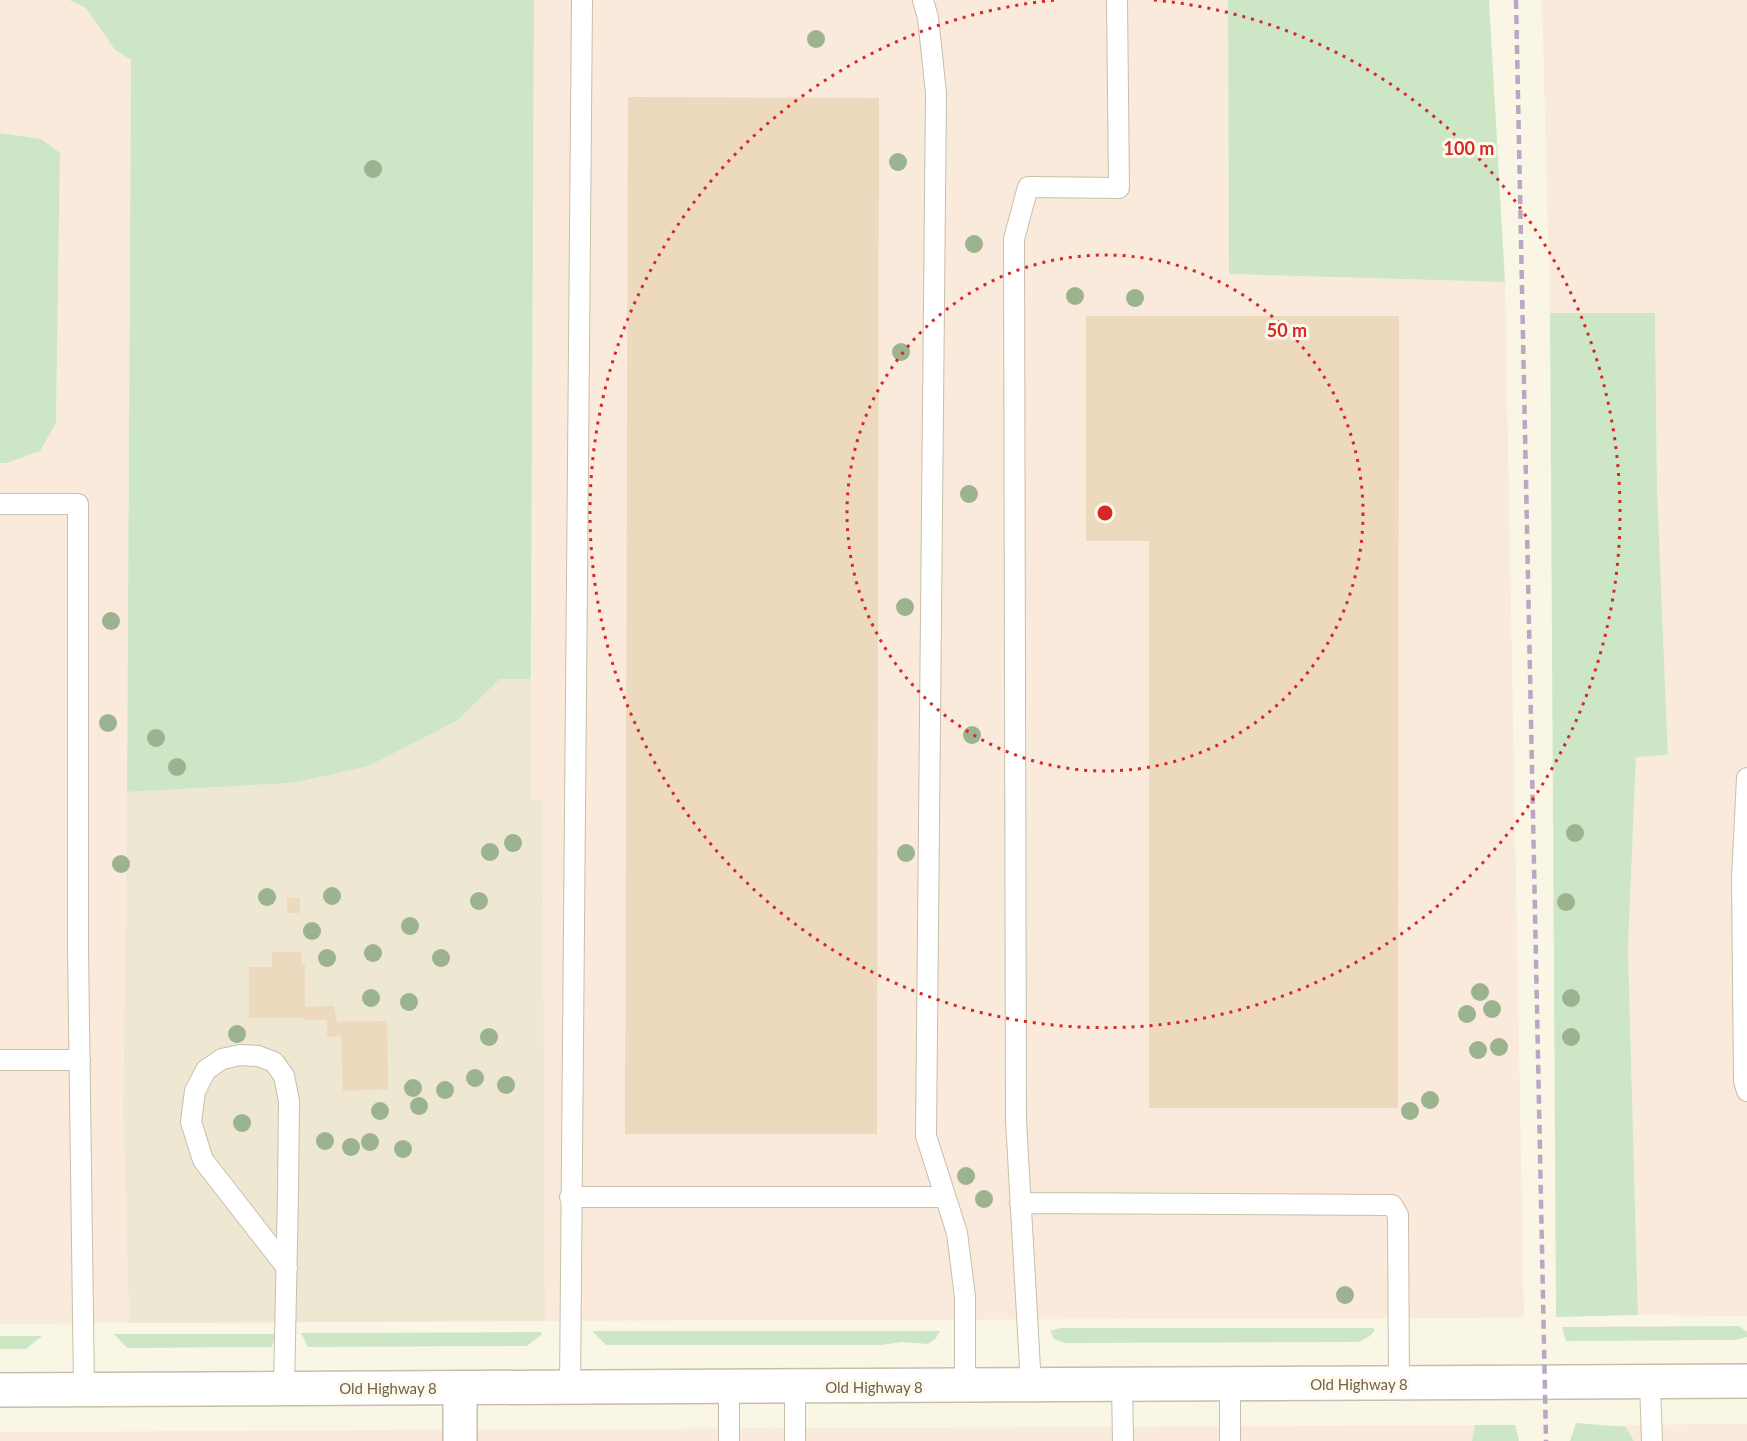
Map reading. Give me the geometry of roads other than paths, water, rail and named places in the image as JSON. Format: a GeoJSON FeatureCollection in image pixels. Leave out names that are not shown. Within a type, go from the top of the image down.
{"type":"FeatureCollection","features":[{"type":"Feature","properties":{"kind":"street","name":"Old Highway 8"},"geometry":{"type":"LineString","coordinates":[[0,1390],[570,1389],[1747,1381]]}},
{"type":"Feature","properties":{"kind":"street"},"geometry":{"type":"LineString","coordinates":[[460,1388],[460,1441]]}},
{"type":"Feature","properties":{"kind":"lane"},"geometry":{"type":"LineString","coordinates":[[570,1389],[582,0]]}},
{"type":"Feature","properties":{"kind":"lane"},"geometry":{"type":"LineString","coordinates":[[923,0],[928,18],[936,93],[926,1136],[957,1233],[965,1297],[965,1386]]}},
{"type":"Feature","properties":{"kind":"lane"},"geometry":{"type":"LineString","coordinates":[[1031,1386],[1016,1108],[1014,239],[1028,187],[1119,188],[1117,0]]}},
{"type":"Feature","properties":{"kind":"lane"},"geometry":{"type":"LineString","coordinates":[[0,504],[78,504],[84,1389]]}},
{"type":"Feature","properties":{"kind":"lane"},"geometry":{"type":"LineString","coordinates":[[1747,778],[1744,1081],[1747,1091]]}},
{"type":"Feature","properties":{"kind":"lane"},"geometry":{"type":"LineString","coordinates":[[284,1389],[289,1101],[284,1076],[274,1062],[258,1056],[240,1055],[222,1059],[206,1070],[195,1091],[191,1122],[203,1160],[286,1268]]}},
{"type":"Feature","properties":{"kind":"lane"},"geometry":{"type":"LineString","coordinates":[[0,1060],[80,1060]]}},
{"type":"Feature","properties":{"kind":"lane"},"geometry":{"type":"LineString","coordinates":[[570,1197],[944,1197]]}},
{"type":"Feature","properties":{"kind":"lane"},"geometry":{"type":"LineString","coordinates":[[1020,1203],[1392,1205],[1398,1215],[1399,1384]]}},
{"type":"Feature","properties":{"kind":"lane"},"geometry":{"type":"LineString","coordinates":[[1650,1382],[1652,1441]]}},
{"type":"Feature","properties":{"kind":"lane"},"geometry":{"type":"LineString","coordinates":[[1122,1385],[1123,1441]]}},
{"type":"Feature","properties":{"kind":"lane"},"geometry":{"type":"LineString","coordinates":[[1230,1385],[1230,1441]]}},
{"type":"Feature","properties":{"kind":"lane"},"geometry":{"type":"LineString","coordinates":[[795,1387],[795,1441]]}},
{"type":"Feature","properties":{"kind":"lane"},"geometry":{"type":"LineString","coordinates":[[729,1388],[729,1441]]}},
{"type":"Feature","properties":{"kind":"railway"},"geometry":{"type":"LineString","coordinates":[[1516,0],[1546,1441]]}}]}
